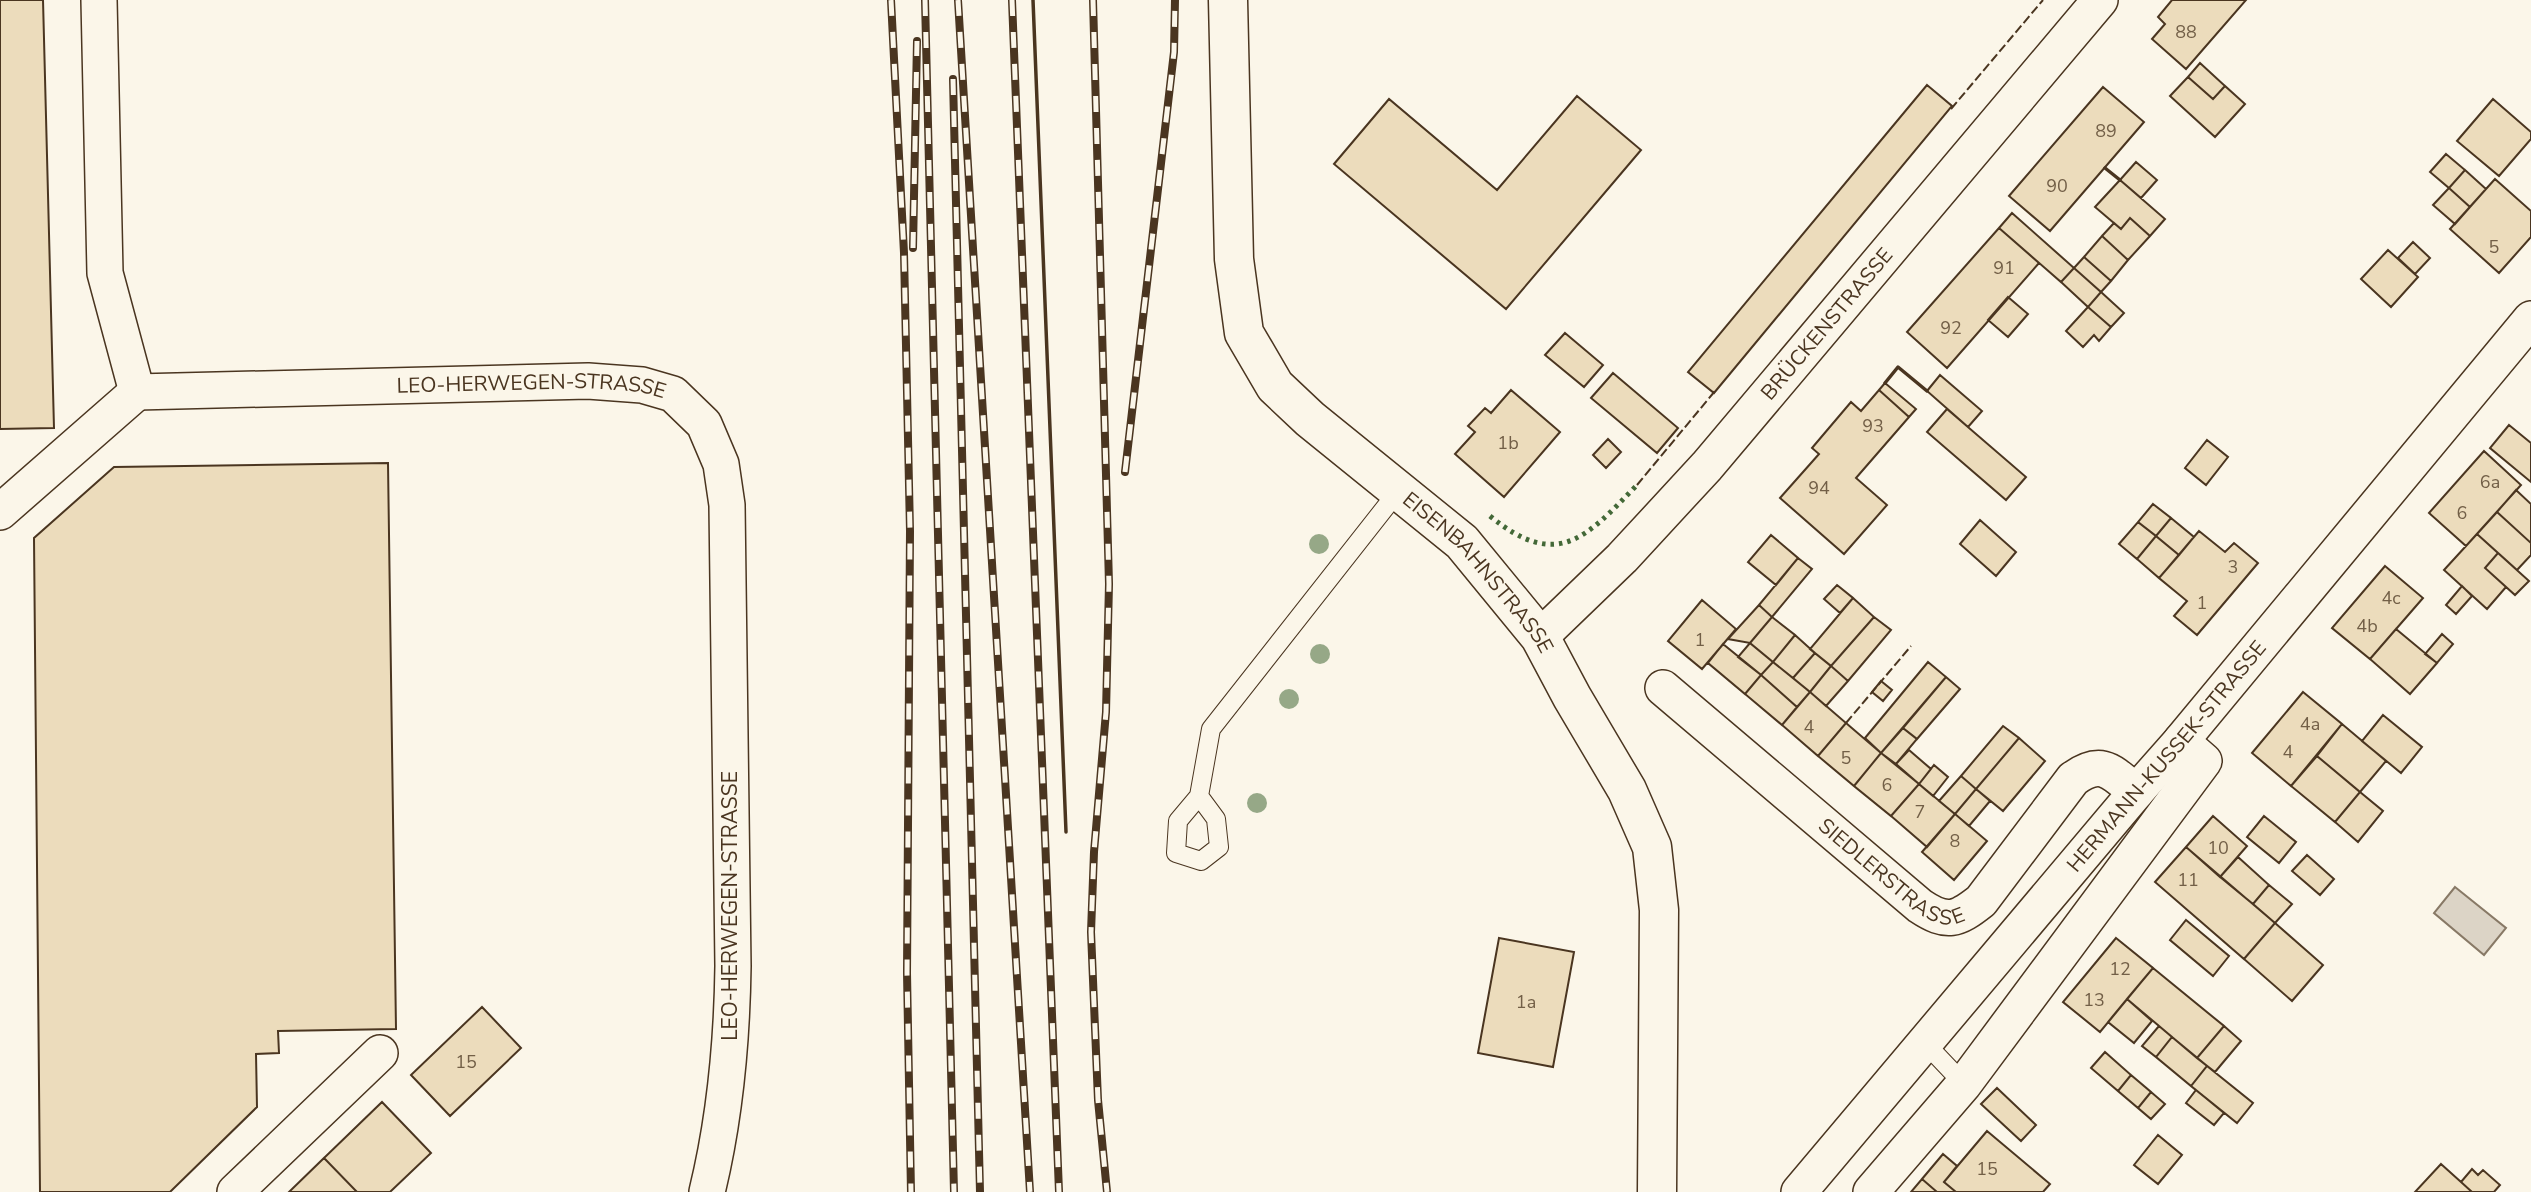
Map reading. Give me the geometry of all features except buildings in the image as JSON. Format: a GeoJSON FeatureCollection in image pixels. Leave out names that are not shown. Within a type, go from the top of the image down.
{"type":"FeatureCollection","features":[{"type":"Feature","properties":{"kind":"street"},"geometry":{"type":"LineString","coordinates":[[0,512],[137,392],[105,273],[99,0]]}},
{"type":"Feature","properties":{"kind":"street","name":"EISENBAHNSTRASSE"},"geometry":{"type":"LineString","coordinates":[[1228,0],[1234,259],[1244,333],[1275,386],[1310,419],[1462,542],[1539,637],[1627,790],[1652,847],[1660,910],[1657,1192]]}},
{"type":"Feature","properties":{"kind":"street","name":"BRÜCKENSTRASSE"},"geometry":{"type":"LineString","coordinates":[[1539,637],[1622,558],[1707,466],[2100,0]]}},
{"type":"Feature","properties":{"kind":"street","name":"HERMANN-KUSSEK-STRASSE"},"geometry":{"type":"LineString","coordinates":[[1799,1192],[2181,741],[2531,319]]}},
{"type":"Feature","properties":{"kind":"street","name":"LEO-HERWEGEN-STRASSE"},"geometry":{"type":"LineString","coordinates":[[137,392],[588,380],[642,385],[673,394],[704,424],[720,464],[727,505],[733,966],[732,1027],[725,1090],[716,1157],[707,1192]]}},
{"type":"Feature","properties":{"kind":"street","name":"SIEDLERSTRASSE"},"geometry":{"type":"LineString","coordinates":[[1663,688],[1920,906],[1947,919],[1964,915],[1981,901],[2073,779],[2087,769],[2101,768],[2111,771],[2136,792]]}},
{"type":"Feature","properties":{"kind":"street"},"geometry":{"type":"LineString","coordinates":[[1871,1192],[1964,1084],[2204,761],[2181,741]]}},
{"type":"Feature","properties":{"kind":"street"},"geometry":{"type":"LineString","coordinates":[[235,1192],[380,1052]]}},
{"type":"Feature","properties":{"kind":"lane"},"geometry":{"type":"LineString","coordinates":[[1199,796],[1212,729],[1399,490]]}},
{"type":"Feature","properties":{"kind":"lane"},"geometry":{"type":"LineString","coordinates":[[1925,1043],[1964,1084]]}},
{"type":"Feature","properties":{"kind":"shaded area"},"geometry":{"type":"Polygon","coordinates":[[[2455,887],[2506,928],[2484,955],[2434,913],[2455,887]]]}},
{"type":"Feature","properties":{"kind":"railway"},"geometry":{"type":"LineString","coordinates":[[891,0],[904,253],[910,531],[907,973],[911,1192]]}},
{"type":"Feature","properties":{"kind":"railway"},"geometry":{"type":"LineString","coordinates":[[925,0],[954,1192]]}},
{"type":"Feature","properties":{"kind":"railway"},"geometry":{"type":"LineString","coordinates":[[958,0],[1030,1192]]}},
{"type":"Feature","properties":{"kind":"railway"},"geometry":{"type":"LineString","coordinates":[[1012,0],[1059,1192]]}},
{"type":"Feature","properties":{"kind":"railway"},"geometry":{"type":"LineString","coordinates":[[1093,0],[1109,584],[1106,712],[1094,852],[1091,932],[1098,1100],[1107,1192]]}},
{"type":"Feature","properties":{"kind":"railway"},"geometry":{"type":"LineString","coordinates":[[1125,472],[1174,52],[1175,0]]}},
{"type":"Feature","properties":{"kind":"railway"},"geometry":{"type":"LineString","coordinates":[[913,248],[917,41]]}},
{"type":"Feature","properties":{"kind":"railway"},"geometry":{"type":"LineString","coordinates":[[953,79],[980,1192]]}},
{"type":"Feature","properties":{"kind":"hedge"},"geometry":{"type":"LineString","coordinates":[[1490,516],[1513,533],[1534,542],[1553,544],[1570,541],[1602,520],[1637,485]]}},
{"type":"Feature","properties":{"kind":"fence"},"geometry":{"type":"LineString","coordinates":[[1951,109],[2043,0]]}},
{"type":"Feature","properties":{"kind":"fence"},"geometry":{"type":"LineString","coordinates":[[1637,485],[1715,391]]}},
{"type":"Feature","properties":{"kind":"fence"},"geometry":{"type":"LineString","coordinates":[[1846,723],[1911,646]]}},
{"type":"Feature","properties":{"kind":"wall"},"geometry":{"type":"LineString","coordinates":[[1033,0],[1066,832]]}},
{"type":"Feature","properties":{"kind":"wall"},"geometry":{"type":"LineString","coordinates":[[2105,168],[2120,180]]}},
{"type":"Feature","properties":{"kind":"wall"},"geometry":{"type":"LineString","coordinates":[[1885,383],[1898,367],[1927,391]]}}]}
